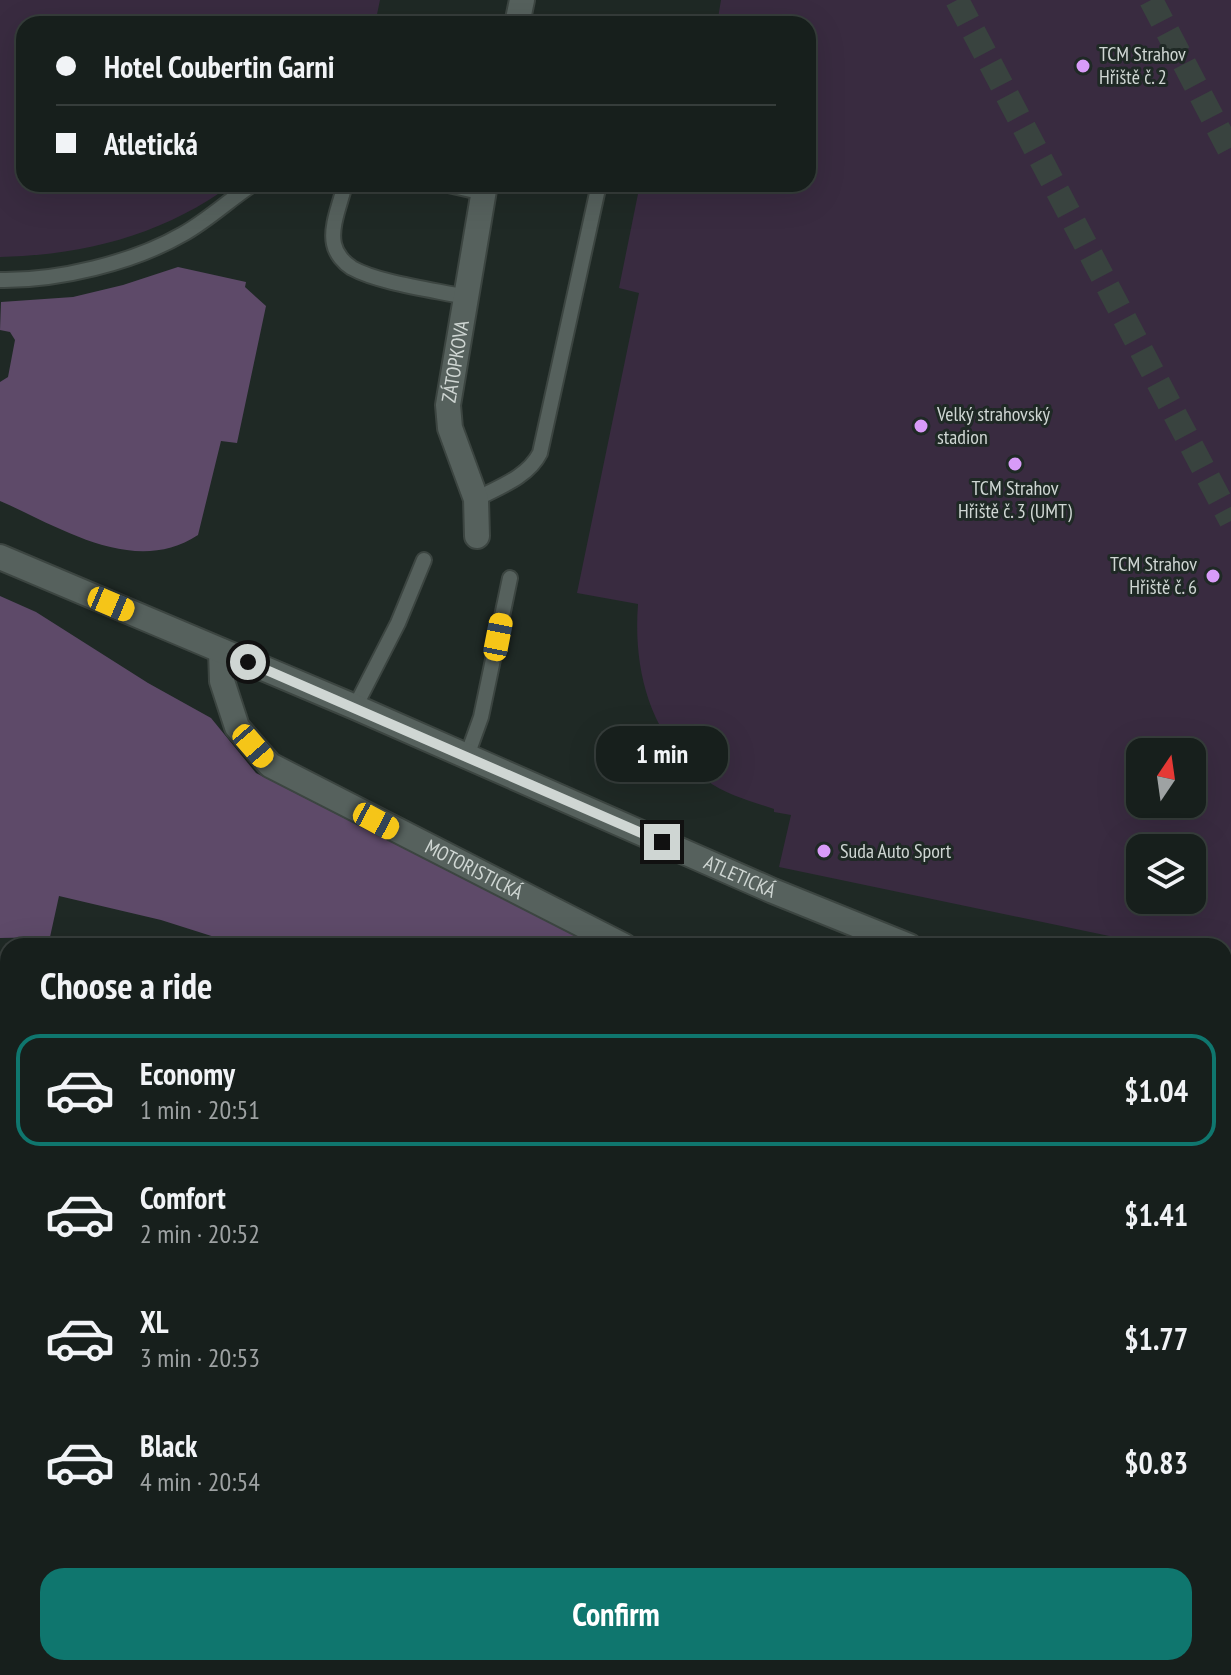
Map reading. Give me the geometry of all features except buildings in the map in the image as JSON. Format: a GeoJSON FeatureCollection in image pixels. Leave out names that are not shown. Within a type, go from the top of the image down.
{"type":"FeatureCollection","features":[{"type":"Feature","properties":{"kind":"street","name":"ZÁTOPKOVA"},"geometry":{"type":"LineString","coordinates":[[477,536],[476,499],[450,428],[448,405],[484,192]]}},
{"type":"Feature","properties":{"kind":"street","name":"ATLETICKÁ"},"geometry":{"type":"LineString","coordinates":[[0,557],[355,707],[773,891],[889,938]]}},
{"type":"Feature","properties":{"kind":"street","name":"MOTORISTICKÁ"},"geometry":{"type":"LineString","coordinates":[[221,651],[222,681],[237,727],[270,765],[608,938]]}},
{"type":"Feature","properties":{"kind":"lane"},"geometry":{"type":"LineString","coordinates":[[0,280],[23,280],[114,263],[183,234],[242,192]]}},
{"type":"Feature","properties":{"kind":"lane"},"geometry":{"type":"LineString","coordinates":[[343,192],[334,230],[334,245],[341,259],[353,268],[383,278],[466,297]]}},
{"type":"Feature","properties":{"kind":"lane"},"geometry":{"type":"LineString","coordinates":[[476,499],[525,473],[535,465],[540,453],[597,192]]}},
{"type":"Feature","properties":{"kind":"lane"},"geometry":{"type":"LineString","coordinates":[[355,707],[398,623],[424,560]]}},
{"type":"Feature","properties":{"kind":"lane"},"geometry":{"type":"LineString","coordinates":[[467,756],[481,717],[510,578]]}},
{"type":"Feature","properties":{"kind":"shaded area"},"geometry":{"type":"Polygon","coordinates":[[[0,0],[380,0],[377,16],[16,16],[16,192],[220,192],[179,217],[122,239],[62,252],[0,257],[0,0]]]}},
{"type":"Feature","properties":{"kind":"shaded area","name":"Velký strahovský stadion"},"geometry":{"type":"Polygon","coordinates":[[[721,0],[1231,0],[1231,938],[1119,938],[779,867],[791,815],[774,812],[774,809],[730,794],[706,780],[671,744],[659,723],[643,678],[637,629],[638,604],[577,593],[639,293],[619,288],[638,192],[816,192],[816,16],[718,16],[721,0]]]}},
{"type":"Feature","properties":{"kind":"shaded area"},"geometry":{"type":"Polygon","coordinates":[[[178,267],[246,282],[245,287],[266,306],[237,443],[221,441],[198,535],[174,547],[148,551],[123,550],[72,534],[0,501],[0,382],[8,377],[15,340],[10,332],[0,330],[1,302],[73,297],[178,267]]]}},
{"type":"Feature","properties":{"kind":"shaded area"},"geometry":{"type":"Polygon","coordinates":[[[0,596],[36,612],[148,683],[211,718],[256,773],[579,938],[218,938],[161,920],[59,896],[50,937],[0,938],[0,596]]]}},
{"type":"Feature","properties":{"kind":"tunnel"},"geometry":{"type":"LineString","coordinates":[[957,0],[1231,521]]}},
{"type":"Feature","properties":{"kind":"tunnel"},"geometry":{"type":"LineString","coordinates":[[1151,0],[1231,153]]}},
{"type":"Feature","properties":{"kind":"place","name":"TCM Strahov Hřiště č. 2"},"geometry":{"type":"Point","coordinates":[1083,66]}},
{"type":"Feature","properties":{"kind":"place","name":"Velký strahovský stadion"},"geometry":{"type":"Point","coordinates":[921,426]}},
{"type":"Feature","properties":{"kind":"place","name":"TCM Strahov Hřiště č. 3 (UMT)"},"geometry":{"type":"Point","coordinates":[1015,464]}},
{"type":"Feature","properties":{"kind":"place","name":"TCM Strahov Hřiště č. 6"},"geometry":{"type":"Point","coordinates":[1213,576]}},
{"type":"Feature","properties":{"kind":"place","name":"Suda Auto Sport"},"geometry":{"type":"Point","coordinates":[824,851]}},
{"type":"Feature","properties":{"kind":"route"},"geometry":{"type":"LineString","coordinates":[[248,662],[662,842]]}}]}
